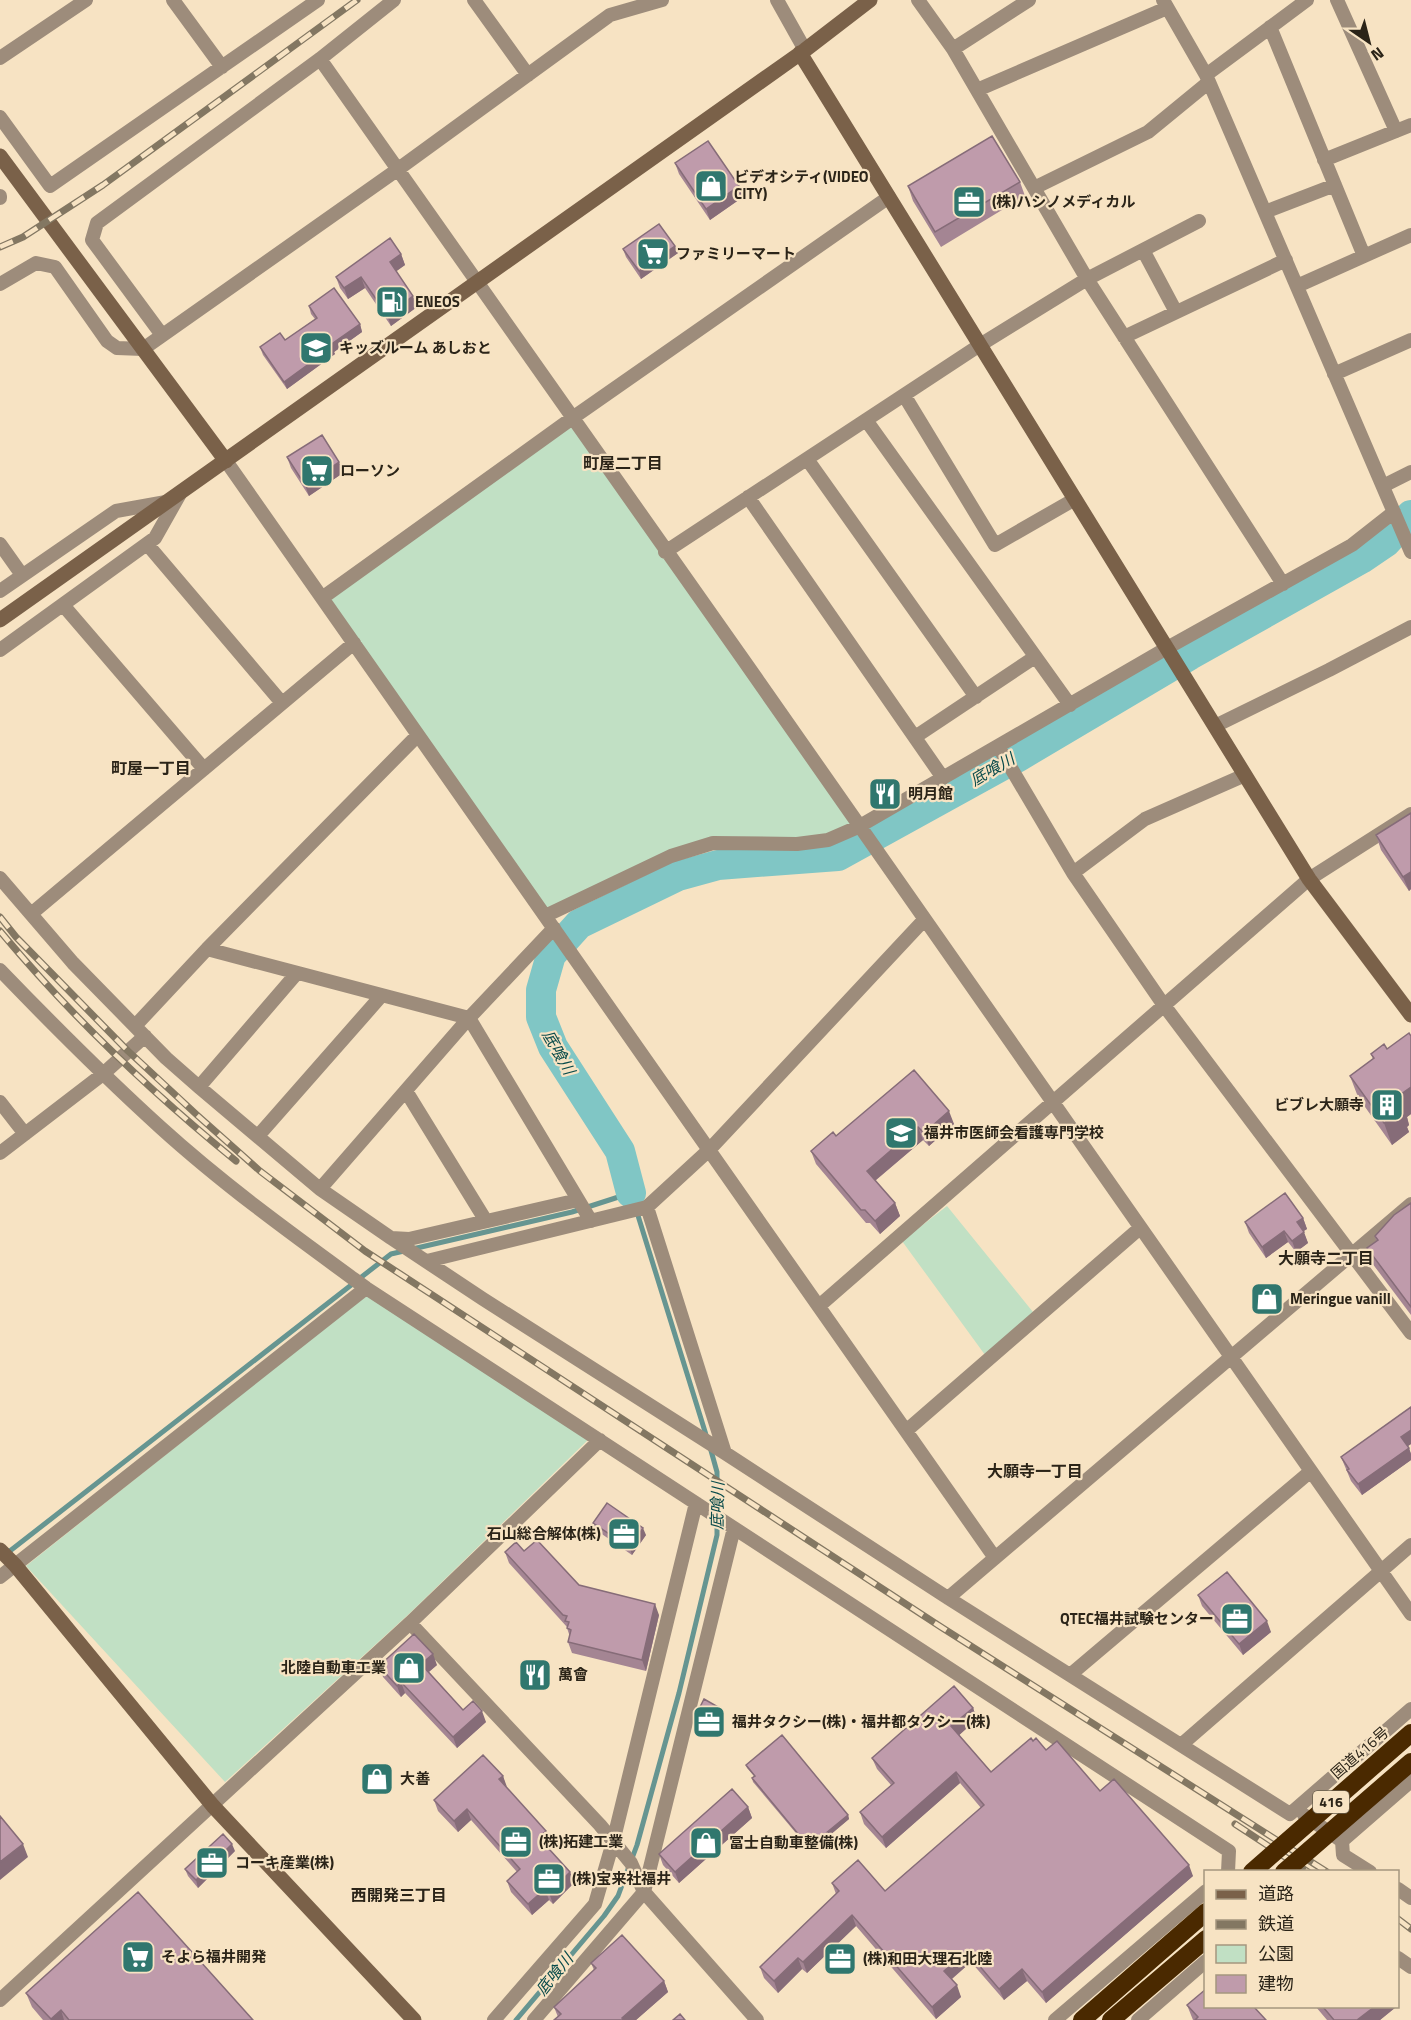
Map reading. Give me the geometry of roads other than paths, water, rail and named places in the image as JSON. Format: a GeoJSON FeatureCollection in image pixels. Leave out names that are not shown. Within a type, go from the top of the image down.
{"type":"FeatureCollection","features":[{"type":"Feature","properties":{"kind":"highway","name":"国道416号"},"geometry":{"type":"LineString","coordinates":[[1253,1870],[1411,1732]]}},
{"type":"Feature","properties":{"kind":"highway","name":"416"},"geometry":{"type":"LineString","coordinates":[[1286,1870],[1411,1762]]}},
{"type":"Feature","properties":{"kind":"highway"},"geometry":{"type":"LineString","coordinates":[[1082,2020],[1204,1914]]}},
{"type":"Feature","properties":{"kind":"highway"},"geometry":{"type":"LineString","coordinates":[[1111,2020],[1132,2014],[1204,1941]]}},
{"type":"Feature","properties":{"kind":"street"},"geometry":{"type":"LineString","coordinates":[[0,58],[86,0]]}},
{"type":"Feature","properties":{"kind":"street"},"geometry":{"type":"LineString","coordinates":[[173,0],[222,67]]}},
{"type":"Feature","properties":{"kind":"street"},"geometry":{"type":"LineString","coordinates":[[0,117],[50,186],[222,67],[299,5],[318,0]]}},
{"type":"Feature","properties":{"kind":"street"},"geometry":{"type":"LineString","coordinates":[[162,335],[92,240],[97,223],[320,59],[394,0]]}},
{"type":"Feature","properties":{"kind":"street"},"geometry":{"type":"LineString","coordinates":[[474,0],[528,75]]}},
{"type":"Feature","properties":{"kind":"street"},"geometry":{"type":"LineString","coordinates":[[0,284],[36,263],[55,267],[106,341],[117,348],[143,349],[397,170],[610,15],[662,0]]}},
{"type":"Feature","properties":{"kind":"street"},"geometry":{"type":"LineString","coordinates":[[777,0],[803,51],[889,197],[1309,879],[1411,1015]]}},
{"type":"Feature","properties":{"kind":"street"},"geometry":{"type":"LineString","coordinates":[[0,620],[803,51],[870,0]]}},
{"type":"Feature","properties":{"kind":"street"},"geometry":{"type":"LineString","coordinates":[[918,0],[953,49],[1087,279],[1283,584]]}},
{"type":"Feature","properties":{"kind":"street"},"geometry":{"type":"LineString","coordinates":[[953,49],[1029,0]]}},
{"type":"Feature","properties":{"kind":"street"},"geometry":{"type":"LineString","coordinates":[[1034,188],[1148,132],[1207,78],[1307,0]]}},
{"type":"Feature","properties":{"kind":"street"},"geometry":{"type":"LineString","coordinates":[[1337,0],[1396,131]]}},
{"type":"Feature","properties":{"kind":"street"},"geometry":{"type":"LineString","coordinates":[[977,90],[1165,4],[1207,78],[1411,552]]}},
{"type":"Feature","properties":{"kind":"street"},"geometry":{"type":"LineString","coordinates":[[1270,27],[1364,256]]}},
{"type":"Feature","properties":{"kind":"street"},"geometry":{"type":"LineString","coordinates":[[320,59],[1411,1614]]}},
{"type":"Feature","properties":{"kind":"street"},"geometry":{"type":"LineString","coordinates":[[1324,160],[1411,125]]}},
{"type":"Feature","properties":{"kind":"street"},"geometry":{"type":"LineString","coordinates":[[0,156],[226,460],[995,1558]]}},
{"type":"Feature","properties":{"kind":"street"},"geometry":{"type":"LineString","coordinates":[[1265,212],[1335,186]]}},
{"type":"Feature","properties":{"kind":"street"},"geometry":{"type":"LineString","coordinates":[[322,598],[571,418],[889,197]]}},
{"type":"Feature","properties":{"kind":"street"},"geometry":{"type":"LineString","coordinates":[[665,552],[980,345],[1087,279],[1199,221]]}},
{"type":"Feature","properties":{"kind":"street"},"geometry":{"type":"LineString","coordinates":[[1297,286],[1411,235]]}},
{"type":"Feature","properties":{"kind":"street"},"geometry":{"type":"LineString","coordinates":[[1143,250],[1176,312]]}},
{"type":"Feature","properties":{"kind":"street"},"geometry":{"type":"LineString","coordinates":[[1124,337],[1286,260]]}},
{"type":"Feature","properties":{"kind":"street"},"geometry":{"type":"LineString","coordinates":[[1334,374],[1411,340]]}},
{"type":"Feature","properties":{"kind":"street"},"geometry":{"type":"LineString","coordinates":[[903,395],[995,544],[1076,499]]}},
{"type":"Feature","properties":{"kind":"street"},"geometry":{"type":"LineString","coordinates":[[866,420],[1070,705]]}},
{"type":"Feature","properties":{"kind":"street"},"geometry":{"type":"LineString","coordinates":[[807,459],[976,697]]}},
{"type":"Feature","properties":{"kind":"street"},"geometry":{"type":"LineString","coordinates":[[1383,486],[1411,472]]}},
{"type":"Feature","properties":{"kind":"street"},"geometry":{"type":"LineString","coordinates":[[0,650],[155,538],[181,492]]}},
{"type":"Feature","properties":{"kind":"street"},"geometry":{"type":"LineString","coordinates":[[748,497],[943,778]]}},
{"type":"Feature","properties":{"kind":"street"},"geometry":{"type":"LineString","coordinates":[[0,591],[116,511],[166,502]]}},
{"type":"Feature","properties":{"kind":"street"},"geometry":{"type":"LineString","coordinates":[[545,916],[671,856],[713,843],[797,844],[828,840],[858,827],[1167,648],[1352,545],[1394,512]]}},
{"type":"Feature","properties":{"kind":"street"},"geometry":{"type":"LineString","coordinates":[[0,544],[22,575]]}},
{"type":"Feature","properties":{"kind":"street"},"geometry":{"type":"LineString","coordinates":[[147,544],[282,703]]}},
{"type":"Feature","properties":{"kind":"street"},"geometry":{"type":"LineString","coordinates":[[63,605],[204,769]]}},
{"type":"Feature","properties":{"kind":"street"},"geometry":{"type":"LineString","coordinates":[[1215,726],[1411,627]]}},
{"type":"Feature","properties":{"kind":"street"},"geometry":{"type":"LineString","coordinates":[[31,914],[354,643]]}},
{"type":"Feature","properties":{"kind":"street"},"geometry":{"type":"LineString","coordinates":[[915,737],[1035,657]]}},
{"type":"Feature","properties":{"kind":"street"},"geometry":{"type":"LineString","coordinates":[[135,1026],[207,949],[418,735]]}},
{"type":"Feature","properties":{"kind":"street"},"geometry":{"type":"LineString","coordinates":[[998,747],[1073,873],[1163,1004],[1411,1333]]}},
{"type":"Feature","properties":{"kind":"street"},"geometry":{"type":"LineString","coordinates":[[1073,873],[1146,819],[1245,775]]}},
{"type":"Feature","properties":{"kind":"street"},"geometry":{"type":"LineString","coordinates":[[819,1306],[1309,879],[1411,814]]}},
{"type":"Feature","properties":{"kind":"street"},"geometry":{"type":"LineString","coordinates":[[0,878],[73,963],[145,1036],[199,1087],[320,1188],[391,1238],[948,1598],[1290,1814],[1411,1709]]}},
{"type":"Feature","properties":{"kind":"street"},"geometry":{"type":"LineString","coordinates":[[427,1261],[647,1207],[709,1150],[924,920]]}},
{"type":"Feature","properties":{"kind":"street"},"geometry":{"type":"LineString","coordinates":[[320,1188],[469,1018],[554,928]]}},
{"type":"Feature","properties":{"kind":"street"},"geometry":{"type":"LineString","coordinates":[[207,949],[469,1018],[591,1221]]}},
{"type":"Feature","properties":{"kind":"street"},"geometry":{"type":"LineString","coordinates":[[0,970],[103,1074],[161,1128],[264,1213],[366,1288],[1229,1851],[1229,1870]]}},
{"type":"Feature","properties":{"kind":"street"},"geometry":{"type":"LineString","coordinates":[[199,1087],[297,973]]}},
{"type":"Feature","properties":{"kind":"street"},"geometry":{"type":"LineString","coordinates":[[258,1136],[382,995]]}},
{"type":"Feature","properties":{"kind":"street"},"geometry":{"type":"LineString","coordinates":[[0,1153],[103,1074],[145,1036]]}},
{"type":"Feature","properties":{"kind":"street"},"geometry":{"type":"LineString","coordinates":[[406,1091],[486,1221]]}},
{"type":"Feature","properties":{"kind":"street"},"geometry":{"type":"LineString","coordinates":[[0,1102],[25,1134]]}},
{"type":"Feature","properties":{"kind":"street"},"geometry":{"type":"LineString","coordinates":[[391,1238],[409,1239],[578,1200]]}},
{"type":"Feature","properties":{"kind":"street"},"geometry":{"type":"LineString","coordinates":[[948,1598],[1411,1204]]}},
{"type":"Feature","properties":{"kind":"street"},"geometry":{"type":"LineString","coordinates":[[647,1207],[725,1453]]}},
{"type":"Feature","properties":{"kind":"street"},"geometry":{"type":"LineString","coordinates":[[906,1431],[1140,1228]]}},
{"type":"Feature","properties":{"kind":"street"},"geometry":{"type":"LineString","coordinates":[[0,1577],[366,1288]]}},
{"type":"Feature","properties":{"kind":"street"},"geometry":{"type":"LineString","coordinates":[[0,2001],[410,1623],[600,1440]]}},
{"type":"Feature","properties":{"kind":"street"},"geometry":{"type":"LineString","coordinates":[[1070,1675],[1311,1471]]}},
{"type":"Feature","properties":{"kind":"street"},"geometry":{"type":"LineString","coordinates":[[494,2020],[595,1904],[613,1842],[696,1503]]}},
{"type":"Feature","properties":{"kind":"street"},"geometry":{"type":"LineString","coordinates":[[534,2020],[644,1892],[734,1528]]}},
{"type":"Feature","properties":{"kind":"street"},"geometry":{"type":"LineString","coordinates":[[1181,1745],[1411,1545]]}},
{"type":"Feature","properties":{"kind":"street"},"geometry":{"type":"LineString","coordinates":[[0,1551],[15,1565],[213,1806],[414,2020]]}},
{"type":"Feature","properties":{"kind":"street"},"geometry":{"type":"LineString","coordinates":[[410,1623],[600,1825],[631,1863],[644,1892],[757,2020]]}},
{"type":"Feature","properties":{"kind":"street"},"geometry":{"type":"LineString","coordinates":[[1342,1841],[1411,1781]]}},
{"type":"Feature","properties":{"kind":"street"},"geometry":{"type":"LineString","coordinates":[[1296,1809],[1342,1841]]}},
{"type":"Feature","properties":{"kind":"street"},"geometry":{"type":"LineString","coordinates":[[1342,1841],[1343,1855],[1367,1870]]}},
{"type":"Feature","properties":{"kind":"street"},"geometry":{"type":"LineString","coordinates":[[1055,2020],[1204,1893]]}},
{"type":"Feature","properties":{"kind":"street"},"geometry":{"type":"LineString","coordinates":[[1132,2014],[1204,1962]]}},
{"type":"Feature","properties":{"kind":"waterway","name":"底喰川"},"geometry":{"type":"LineString","coordinates":[[631,1193],[620,1151],[553,1047],[541,1017],[541,990],[551,955],[579,924],[678,876],[718,865],[838,856],[1018,757],[1190,655],[1361,559],[1386,542],[1411,515]]}},
{"type":"Feature","properties":{"kind":"waterway"},"geometry":{"type":"LineString","coordinates":[[6,1554],[391,1254],[572,1212],[631,1193],[707,1438]]}},
{"type":"Feature","properties":{"kind":"waterway","name":"底喰川"},"geometry":{"type":"LineString","coordinates":[[516,2020],[604,1916],[618,1896],[637,1845],[679,1693],[717,1535],[717,1472],[710,1447]]}},
{"type":"Feature","properties":{"kind":"railway"},"geometry":{"type":"LineString","coordinates":[[0,247],[23,237],[103,185],[357,0]]}},
{"type":"Feature","properties":{"kind":"railway"},"geometry":{"type":"LineString","coordinates":[[0,917],[16,937],[128,1051],[197,1115],[260,1171],[365,1251],[941,1627],[1324,1870]]}},
{"type":"Feature","properties":{"kind":"railway"},"geometry":{"type":"LineString","coordinates":[[0,931],[54,993],[112,1052],[236,1161]]}},
{"type":"Feature","properties":{"kind":"railway"},"geometry":{"type":"LineString","coordinates":[[1235,1824],[1305,1870]]}},
{"type":"Feature","properties":{"kind":"railway"},"geometry":{"type":"LineString","coordinates":[[1399,1920],[1411,1929]]}},
{"type":"Feature","properties":{"kind":"place","name":"ビデオシティ(VIDEO CITY)"},"geometry":{"type":"Point","coordinates":[711,186]}},
{"type":"Feature","properties":{"kind":"place","name":"(株)ハシノメディカル"},"geometry":{"type":"Point","coordinates":[969,202]}},
{"type":"Feature","properties":{"kind":"place","name":"ファミリーマート"},"geometry":{"type":"Point","coordinates":[653,254]}},
{"type":"Feature","properties":{"kind":"place","name":"ENEOS"},"geometry":{"type":"Point","coordinates":[392,302]}},
{"type":"Feature","properties":{"kind":"place","name":"キッズルーム あしおと"},"geometry":{"type":"Point","coordinates":[316,348]}},
{"type":"Feature","properties":{"kind":"place","name":"ローソン"},"geometry":{"type":"Point","coordinates":[317,471]}},
{"type":"Feature","properties":{"kind":"place","name":"明月館"},"geometry":{"type":"Point","coordinates":[885,794]}},
{"type":"Feature","properties":{"kind":"place","name":"ビブレ大願寺"},"geometry":{"type":"Point","coordinates":[1387,1105]}},
{"type":"Feature","properties":{"kind":"place","name":"福井市医師会看護専門学校"},"geometry":{"type":"Point","coordinates":[901,1133]}},
{"type":"Feature","properties":{"kind":"place","name":"Meringue vanill"},"geometry":{"type":"Point","coordinates":[1267,1299]}},
{"type":"Feature","properties":{"kind":"place","name":"石山総合解体(株)"},"geometry":{"type":"Point","coordinates":[624,1534]}},
{"type":"Feature","properties":{"kind":"place","name":"QTEC福井試験センター"},"geometry":{"type":"Point","coordinates":[1237,1619]}},
{"type":"Feature","properties":{"kind":"place","name":"北陸自動車工業"},"geometry":{"type":"Point","coordinates":[409,1668]}},
{"type":"Feature","properties":{"kind":"place","name":"萬會"},"geometry":{"type":"Point","coordinates":[535,1675]}},
{"type":"Feature","properties":{"kind":"place","name":"福井タクシー(株)・福井都タクシー(株)"},"geometry":{"type":"Point","coordinates":[709,1722]}},
{"type":"Feature","properties":{"kind":"place","name":"大善"},"geometry":{"type":"Point","coordinates":[377,1779]}},
{"type":"Feature","properties":{"kind":"place","name":"(株)拓建工業"},"geometry":{"type":"Point","coordinates":[516,1842]}},
{"type":"Feature","properties":{"kind":"place","name":"冨士自動車整備(株)"},"geometry":{"type":"Point","coordinates":[706,1843]}},
{"type":"Feature","properties":{"kind":"place","name":"コーキ産業(株)"},"geometry":{"type":"Point","coordinates":[212,1863]}},
{"type":"Feature","properties":{"kind":"place","name":"(株)宝来社福井"},"geometry":{"type":"Point","coordinates":[549,1879]}},
{"type":"Feature","properties":{"kind":"place","name":"そよら福井開発"},"geometry":{"type":"Point","coordinates":[138,1957]}},
{"type":"Feature","properties":{"kind":"place","name":"(株)和田大理石北陸"},"geometry":{"type":"Point","coordinates":[840,1959]}},
{"type":"Feature","properties":{"kind":"district","name":"町屋二丁目"},"geometry":{"type":"Point","coordinates":[623,463]}},
{"type":"Feature","properties":{"kind":"district","name":"町屋一丁目"},"geometry":{"type":"Point","coordinates":[151,768]}},
{"type":"Feature","properties":{"kind":"district","name":"大願寺二丁目"},"geometry":{"type":"Point","coordinates":[1326,1258]}},
{"type":"Feature","properties":{"kind":"district","name":"大願寺一丁目"},"geometry":{"type":"Point","coordinates":[1035,1471]}},
{"type":"Feature","properties":{"kind":"district","name":"西開発三丁目"},"geometry":{"type":"Point","coordinates":[399,1895]}}]}
